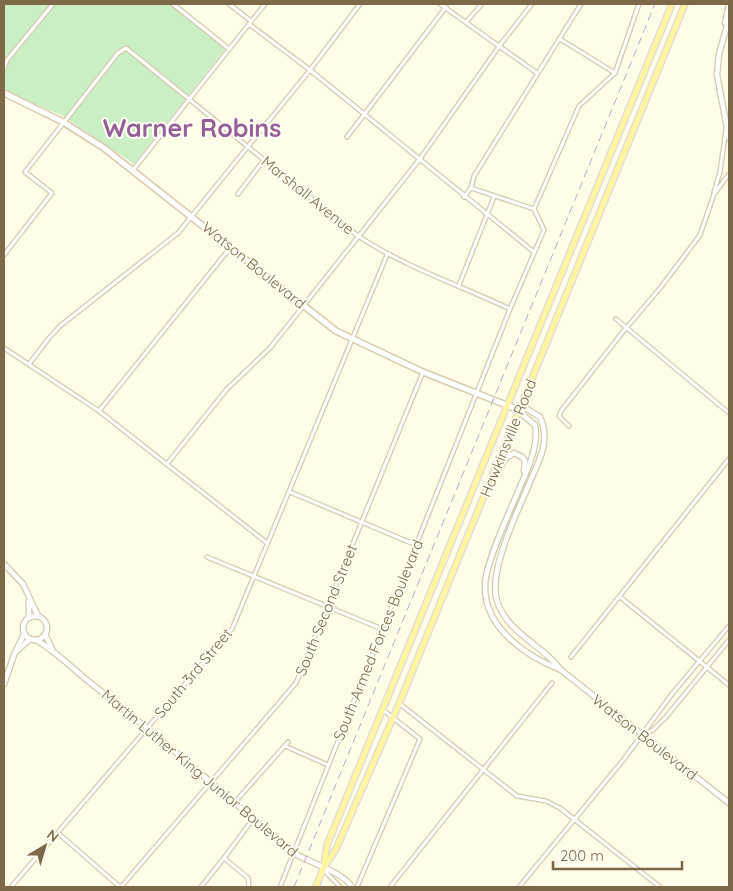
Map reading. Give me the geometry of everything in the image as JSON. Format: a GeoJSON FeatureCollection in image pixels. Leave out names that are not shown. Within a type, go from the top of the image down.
{"type":"FeatureCollection","features":[{"type":"Feature","properties":{"kind":"main road","name":"Hawkinsville Road"},"geometry":{"type":"LineString","coordinates":[[324,869],[327,845],[672,4]]}},
{"type":"Feature","properties":{"kind":"main road","name":"Hawkinsville Road"},"geometry":{"type":"LineString","coordinates":[[316,887],[336,849],[399,704],[685,4]]}},
{"type":"Feature","properties":{"kind":"main road","name":"Watson Boulevard"},"geometry":{"type":"LineString","coordinates":[[4,93],[63,122],[89,138],[191,215],[303,305],[351,340],[423,372],[520,410]]}},
{"type":"Feature","properties":{"kind":"street"},"geometry":{"type":"LineString","coordinates":[[4,68],[5,62],[53,4]]}},
{"type":"Feature","properties":{"kind":"street"},"geometry":{"type":"LineString","coordinates":[[173,4],[229,49]]}},
{"type":"Feature","properties":{"kind":"street"},"geometry":{"type":"LineString","coordinates":[[229,4],[534,252]]}},
{"type":"Feature","properties":{"kind":"street"},"geometry":{"type":"LineString","coordinates":[[133,170],[190,101],[265,4]]}},
{"type":"Feature","properties":{"kind":"street"},"geometry":{"type":"LineString","coordinates":[[29,364],[60,326],[172,239],[246,146],[310,70],[360,4]]}},
{"type":"Feature","properties":{"kind":"street"},"geometry":{"type":"LineString","coordinates":[[440,4],[467,21],[537,73]]}},
{"type":"Feature","properties":{"kind":"street"},"geometry":{"type":"LineString","coordinates":[[467,21],[482,4]]}},
{"type":"Feature","properties":{"kind":"street"},"geometry":{"type":"LineString","coordinates":[[167,464],[227,389],[270,348],[419,160],[500,45],[532,4]]}},
{"type":"Feature","properties":{"kind":"street"},"geometry":{"type":"LineString","coordinates":[[464,197],[471,188],[474,176],[581,4]]}},
{"type":"Feature","properties":{"kind":"street"},"geometry":{"type":"LineString","coordinates":[[471,188],[494,197],[534,208],[579,106],[615,73],[639,4]]}},
{"type":"Feature","properties":{"kind":"street"},"geometry":{"type":"LineString","coordinates":[[727,32],[729,4]]}},
{"type":"Feature","properties":{"kind":"street"},"geometry":{"type":"LineString","coordinates":[[347,137],[446,7]]}},
{"type":"Feature","properties":{"kind":"street"},"geometry":{"type":"LineString","coordinates":[[729,19],[717,75],[729,138]]}},
{"type":"Feature","properties":{"kind":"street"},"geometry":{"type":"LineString","coordinates":[[560,39],[615,73]]}},
{"type":"Feature","properties":{"kind":"street","name":"Marshall Avenue"},"geometry":{"type":"LineString","coordinates":[[63,122],[118,53],[126,48],[358,236],[387,256],[459,285],[510,309]]}},
{"type":"Feature","properties":{"kind":"street"},"geometry":{"type":"LineString","coordinates":[[4,98],[11,96]]}},
{"type":"Feature","properties":{"kind":"street"},"geometry":{"type":"LineString","coordinates":[[4,255],[52,193],[25,172],[63,122]]}},
{"type":"Feature","properties":{"kind":"street"},"geometry":{"type":"LineString","coordinates":[[569,426],[560,416],[561,411],[661,287],[700,235],[720,172],[726,129]]}},
{"type":"Feature","properties":{"kind":"street"},"geometry":{"type":"LineString","coordinates":[[238,194],[264,160]]}},
{"type":"Feature","properties":{"kind":"street"},"geometry":{"type":"LineString","coordinates":[[714,194],[729,174]]}},
{"type":"Feature","properties":{"kind":"street"},"geometry":{"type":"LineString","coordinates":[[459,285],[494,197]]}},
{"type":"Feature","properties":{"kind":"street","name":"South Armed Forces Boulevard"},"geometry":{"type":"LineString","coordinates":[[280,887],[510,309],[544,230],[543,224],[534,208]]}},
{"type":"Feature","properties":{"kind":"street"},"geometry":{"type":"LineString","coordinates":[[98,411],[230,247]]}},
{"type":"Feature","properties":{"kind":"street","name":"South 3rd Street"},"geometry":{"type":"LineString","coordinates":[[11,887],[232,629],[387,256]]}},
{"type":"Feature","properties":{"kind":"street"},"geometry":{"type":"LineString","coordinates":[[616,319],[729,413]]}},
{"type":"Feature","properties":{"kind":"street"},"geometry":{"type":"LineString","coordinates":[[4,348],[98,411],[267,543]]}},
{"type":"Feature","properties":{"kind":"street","name":"South Second Street"},"geometry":{"type":"LineString","coordinates":[[121,887],[296,683],[423,372]]}},
{"type":"Feature","properties":{"kind":"street","name":"Watson Boulevard"},"geometry":{"type":"LineString","coordinates":[[561,670],[550,666],[508,638],[493,620],[486,597],[486,577],[532,458],[535,425],[520,410],[527,409],[540,417],[545,436],[540,460],[500,557],[494,580],[495,591],[503,613],[516,629],[554,660],[561,670],[729,803]]}},
{"type":"Feature","properties":{"kind":"street"},"geometry":{"type":"LineString","coordinates":[[485,495],[505,459],[514,453],[522,457],[525,462],[520,487]]}},
{"type":"Feature","properties":{"kind":"street"},"geometry":{"type":"LineString","coordinates":[[571,657],[729,459]]}},
{"type":"Feature","properties":{"kind":"street"},"geometry":{"type":"LineString","coordinates":[[290,492],[416,545]]}},
{"type":"Feature","properties":{"kind":"street"},"geometry":{"type":"LineString","coordinates":[[207,557],[382,629]]}},
{"type":"Feature","properties":{"kind":"street"},"geometry":{"type":"LineString","coordinates":[[4,564],[23,584],[38,616],[46,623],[45,634],[36,640],[30,639],[24,634]]}},
{"type":"Feature","properties":{"kind":"street"},"geometry":{"type":"LineString","coordinates":[[620,597],[729,685]]}},
{"type":"Feature","properties":{"kind":"street"},"geometry":{"type":"LineString","coordinates":[[29,600],[29,618]]}},
{"type":"Feature","properties":{"kind":"street"},"geometry":{"type":"LineString","coordinates":[[4,684],[24,634],[24,623],[29,618],[38,616]]}},
{"type":"Feature","properties":{"kind":"street"},"geometry":{"type":"LineString","coordinates":[[519,887],[643,735],[653,717],[701,662],[729,626]]}},
{"type":"Feature","properties":{"kind":"street","name":"Martin Luther King Junior Boulevard"},"geometry":{"type":"LineString","coordinates":[[45,634],[53,650]]}},
{"type":"Feature","properties":{"kind":"street"},"geometry":{"type":"LineString","coordinates":[[17,651],[30,639]]}},
{"type":"Feature","properties":{"kind":"street","name":"Martin Luther King Junior Boulevard"},"geometry":{"type":"LineString","coordinates":[[36,640],[53,650],[68,666],[147,728],[294,854],[324,869],[332,870],[349,882],[352,887]]}},
{"type":"Feature","properties":{"kind":"street"},"geometry":{"type":"LineString","coordinates":[[643,735],[653,730],[666,717],[729,640]]}},
{"type":"Feature","properties":{"kind":"street"},"geometry":{"type":"LineString","coordinates":[[716,643],[723,648]]}},
{"type":"Feature","properties":{"kind":"street"},"geometry":{"type":"LineString","coordinates":[[390,887],[552,683]]}},
{"type":"Feature","properties":{"kind":"street"},"geometry":{"type":"LineString","coordinates":[[399,704],[517,796],[552,803],[660,887]]}},
{"type":"Feature","properties":{"kind":"street"},"geometry":{"type":"LineString","coordinates":[[357,887],[420,739],[383,710]]}},
{"type":"Feature","properties":{"kind":"street"},"geometry":{"type":"LineString","coordinates":[[234,802],[288,742]]}},
{"type":"Feature","properties":{"kind":"street"},"geometry":{"type":"LineString","coordinates":[[285,746],[328,765]]}},
{"type":"Feature","properties":{"kind":"street"},"geometry":{"type":"LineString","coordinates":[[201,887],[253,819]]}},
{"type":"Feature","properties":{"kind":"street"},"geometry":{"type":"LineString","coordinates":[[58,833],[121,887]]}},
{"type":"Feature","properties":{"kind":"street"},"geometry":{"type":"LineString","coordinates":[[224,858],[248,878],[249,887]]}},
{"type":"Feature","properties":{"kind":"street"},"geometry":{"type":"LineString","coordinates":[[324,869],[340,887]]}},
{"type":"Feature","properties":{"kind":"green space"},"geometry":{"type":"Polygon","coordinates":[[[4,4],[172,4],[227,47],[134,164],[63,116],[4,91],[4,4]]]}},
{"type":"Feature","properties":{"kind":"railway"},"geometry":{"type":"LineString","coordinates":[[294,887],[655,4]]}},
{"type":"Feature","properties":{"kind":"district","name":"Warner Robins"},"geometry":{"type":"Point","coordinates":[192,127]}}]}
